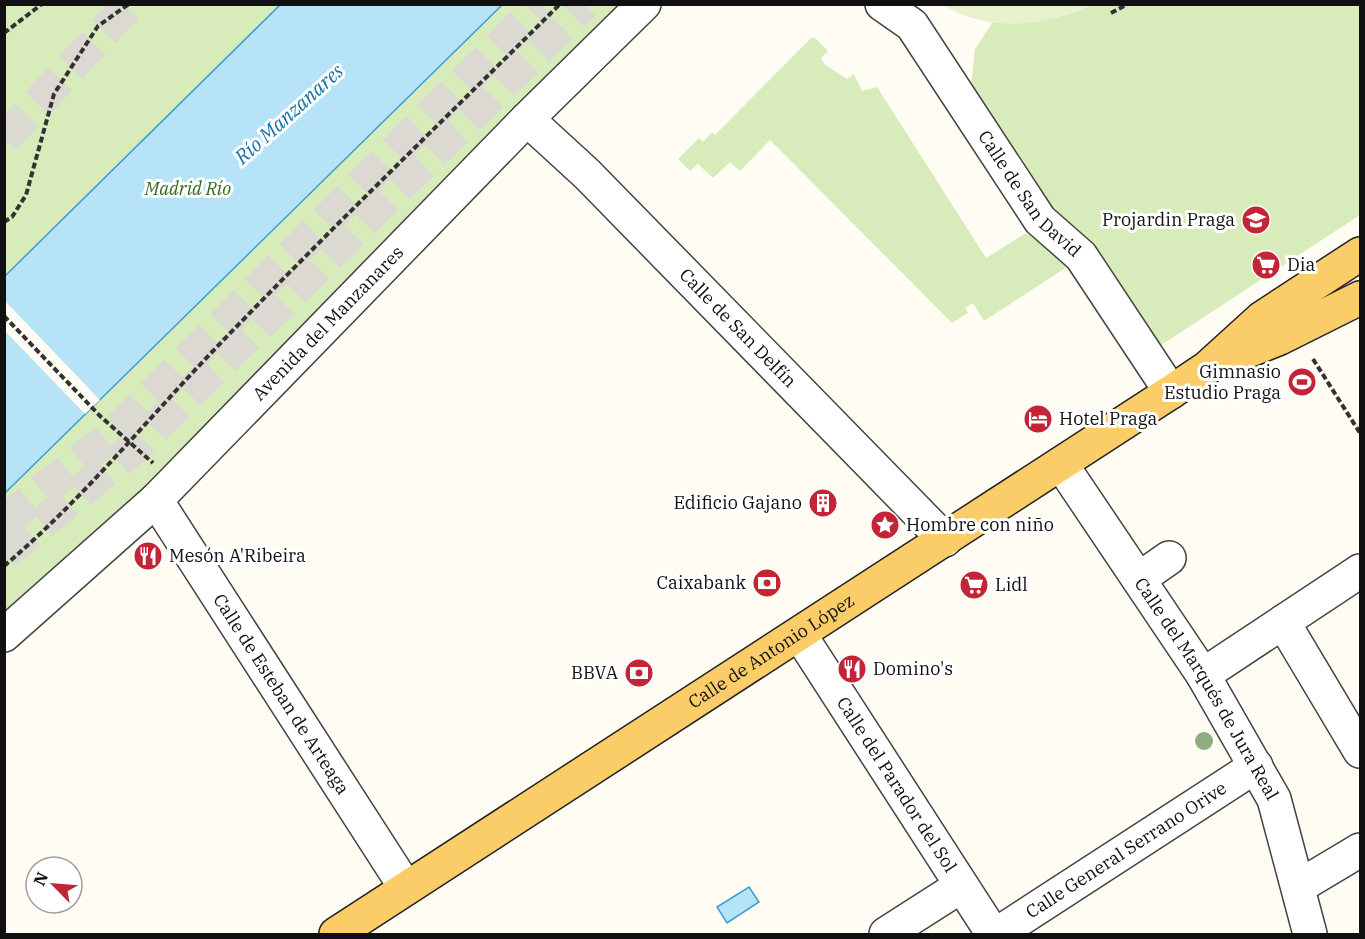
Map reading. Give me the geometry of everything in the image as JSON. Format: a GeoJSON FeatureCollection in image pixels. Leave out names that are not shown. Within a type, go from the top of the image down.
{"type":"FeatureCollection","features":[{"type":"Feature","properties":{"kind":"main road","name":"Calle de Antonio López"},"geometry":{"type":"LineString","coordinates":[[336,934],[800,635],[1171,392],[1207,368],[1262,318],[1360,254]]}},
{"type":"Feature","properties":{"kind":"main road","name":"Calle de Antonio López"},"geometry":{"type":"LineString","coordinates":[[1207,368],[1280,338],[1360,298]]}},
{"type":"Feature","properties":{"kind":"street","name":"Avenida del Manzanares"},"geometry":{"type":"LineString","coordinates":[[4,635],[644,4]]}},
{"type":"Feature","properties":{"kind":"street","name":"Calle de San David"},"geometry":{"type":"LineString","coordinates":[[882,4],[912,25],[1040,220],[1081,256],[1171,392]]}},
{"type":"Feature","properties":{"kind":"street","name":"Calle de San Delfín"},"geometry":{"type":"LineString","coordinates":[[527,119],[587,174],[945,540]]}},
{"type":"Feature","properties":{"kind":"street","name":"Calle del Marqués de Jura Real"},"geometry":{"type":"LineString","coordinates":[[1061,464],[1203,675],[1274,799],[1310,934]]}},
{"type":"Feature","properties":{"kind":"street","name":"Calle de Esteban de Arteaga"},"geometry":{"type":"LineString","coordinates":[[158,484],[406,888]]}},
{"type":"Feature","properties":{"kind":"street"},"geometry":{"type":"LineString","coordinates":[[1139,579],[1169,558]]}},
{"type":"Feature","properties":{"kind":"street"},"geometry":{"type":"LineString","coordinates":[[1203,675],[1360,571]]}},
{"type":"Feature","properties":{"kind":"street"},"geometry":{"type":"LineString","coordinates":[[1283,622],[1360,751]]}},
{"type":"Feature","properties":{"kind":"street","name":"Calle del Parador del Sol"},"geometry":{"type":"LineString","coordinates":[[800,635],[995,934]]}},
{"type":"Feature","properties":{"kind":"street","name":"Calle General Serrano Orive"},"geometry":{"type":"LineString","coordinates":[[995,934],[1256,766]]}},
{"type":"Feature","properties":{"kind":"street"},"geometry":{"type":"LineString","coordinates":[[1298,887],[1360,850]]}},
{"type":"Feature","properties":{"kind":"street"},"geometry":{"type":"LineString","coordinates":[[886,934],[962,886]]}},
{"type":"Feature","properties":{"kind":"path"},"geometry":{"type":"LineString","coordinates":[[4,33],[42,4]]}},
{"type":"Feature","properties":{"kind":"path"},"geometry":{"type":"LineString","coordinates":[[4,222],[12,217],[26,195],[54,94],[98,26],[129,4]]}},
{"type":"Feature","properties":{"kind":"path"},"geometry":{"type":"LineString","coordinates":[[4,566],[29,545],[130,442],[213,352],[560,4]]}},
{"type":"Feature","properties":{"kind":"path"},"geometry":{"type":"LineString","coordinates":[[1111,14],[1128,4]]}},
{"type":"Feature","properties":{"kind":"path"},"geometry":{"type":"LineString","coordinates":[[4,316],[100,416],[130,442],[158,484]]}},
{"type":"Feature","properties":{"kind":"path"},"geometry":{"type":"LineString","coordinates":[[1313,359],[1360,433]]}},
{"type":"Feature","properties":{"kind":"green space","name":"Madrid Río"},"geometry":{"type":"Polygon","coordinates":[[[5,5],[634,5],[147,491],[5,618],[5,5]]]}},
{"type":"Feature","properties":{"kind":"green space"},"geometry":{"type":"Polygon","coordinates":[[[944,5],[1091,5],[1055,18],[1017,24],[978,20],[944,5]]]}},
{"type":"Feature","properties":{"kind":"green space"},"geometry":{"type":"Polygon","coordinates":[[[1091,5],[1360,5],[1360,215],[1152,351],[970,94],[975,49],[993,22],[1055,18],[1091,5]]]}},
{"type":"Feature","properties":{"kind":"green space"},"geometry":{"type":"Polygon","coordinates":[[[811,38],[815,38],[828,51],[821,58],[825,65],[847,79],[854,74],[862,91],[877,87],[986,258],[1026,233],[1073,263],[984,321],[973,303],[965,308],[968,313],[952,323],[770,140],[740,171],[730,162],[713,178],[698,164],[690,171],[678,159],[699,138],[703,142],[712,132],[715,135],[811,38]]]}},
{"type":"Feature","properties":{"kind":"water","name":"Río Manzanares"},"geometry":{"type":"Polygon","coordinates":[[[280,5],[502,5],[5,493],[5,276],[280,5]]]}},
{"type":"Feature","properties":{"kind":"water"},"geometry":{"type":"Polygon","coordinates":[[[749,887],[759,902],[727,923],[717,907],[749,887]]]}},
{"type":"Feature","properties":{"kind":"pier"},"geometry":{"type":"Polygon","coordinates":[[[5,301],[100,400],[85,414],[5,331],[5,301]]]}},
{"type":"Feature","properties":{"kind":"tunnel"},"geometry":{"type":"LineString","coordinates":[[4,139],[130,4]]}},
{"type":"Feature","properties":{"kind":"tunnel"},"geometry":{"type":"LineString","coordinates":[[4,522],[120,428],[541,4]]}},
{"type":"Feature","properties":{"kind":"tunnel"},"geometry":{"type":"LineString","coordinates":[[4,554],[133,449],[584,4]]}},
{"type":"Feature","properties":{"kind":"place","name":"Projardin Praga"},"geometry":{"type":"Point","coordinates":[1256,220]}},
{"type":"Feature","properties":{"kind":"place","name":"Dia"},"geometry":{"type":"Point","coordinates":[1266,265]}},
{"type":"Feature","properties":{"kind":"place","name":"Gimnasio Estudio Praga"},"geometry":{"type":"Point","coordinates":[1302,382]}},
{"type":"Feature","properties":{"kind":"place","name":"Hotel Praga"},"geometry":{"type":"Point","coordinates":[1038,419]}},
{"type":"Feature","properties":{"kind":"place","name":"Edificio Gajano"},"geometry":{"type":"Point","coordinates":[823,503]}},
{"type":"Feature","properties":{"kind":"place","name":"Hombre con niño"},"geometry":{"type":"Point","coordinates":[885,525]}},
{"type":"Feature","properties":{"kind":"place","name":"Mesón A'Ribeira"},"geometry":{"type":"Point","coordinates":[148,556]}},
{"type":"Feature","properties":{"kind":"place","name":"Caixabank"},"geometry":{"type":"Point","coordinates":[767,583]}},
{"type":"Feature","properties":{"kind":"place","name":"Lidl"},"geometry":{"type":"Point","coordinates":[974,585]}},
{"type":"Feature","properties":{"kind":"place","name":"Domino's"},"geometry":{"type":"Point","coordinates":[852,669]}},
{"type":"Feature","properties":{"kind":"place","name":"BBVA"},"geometry":{"type":"Point","coordinates":[639,673]}}]}
